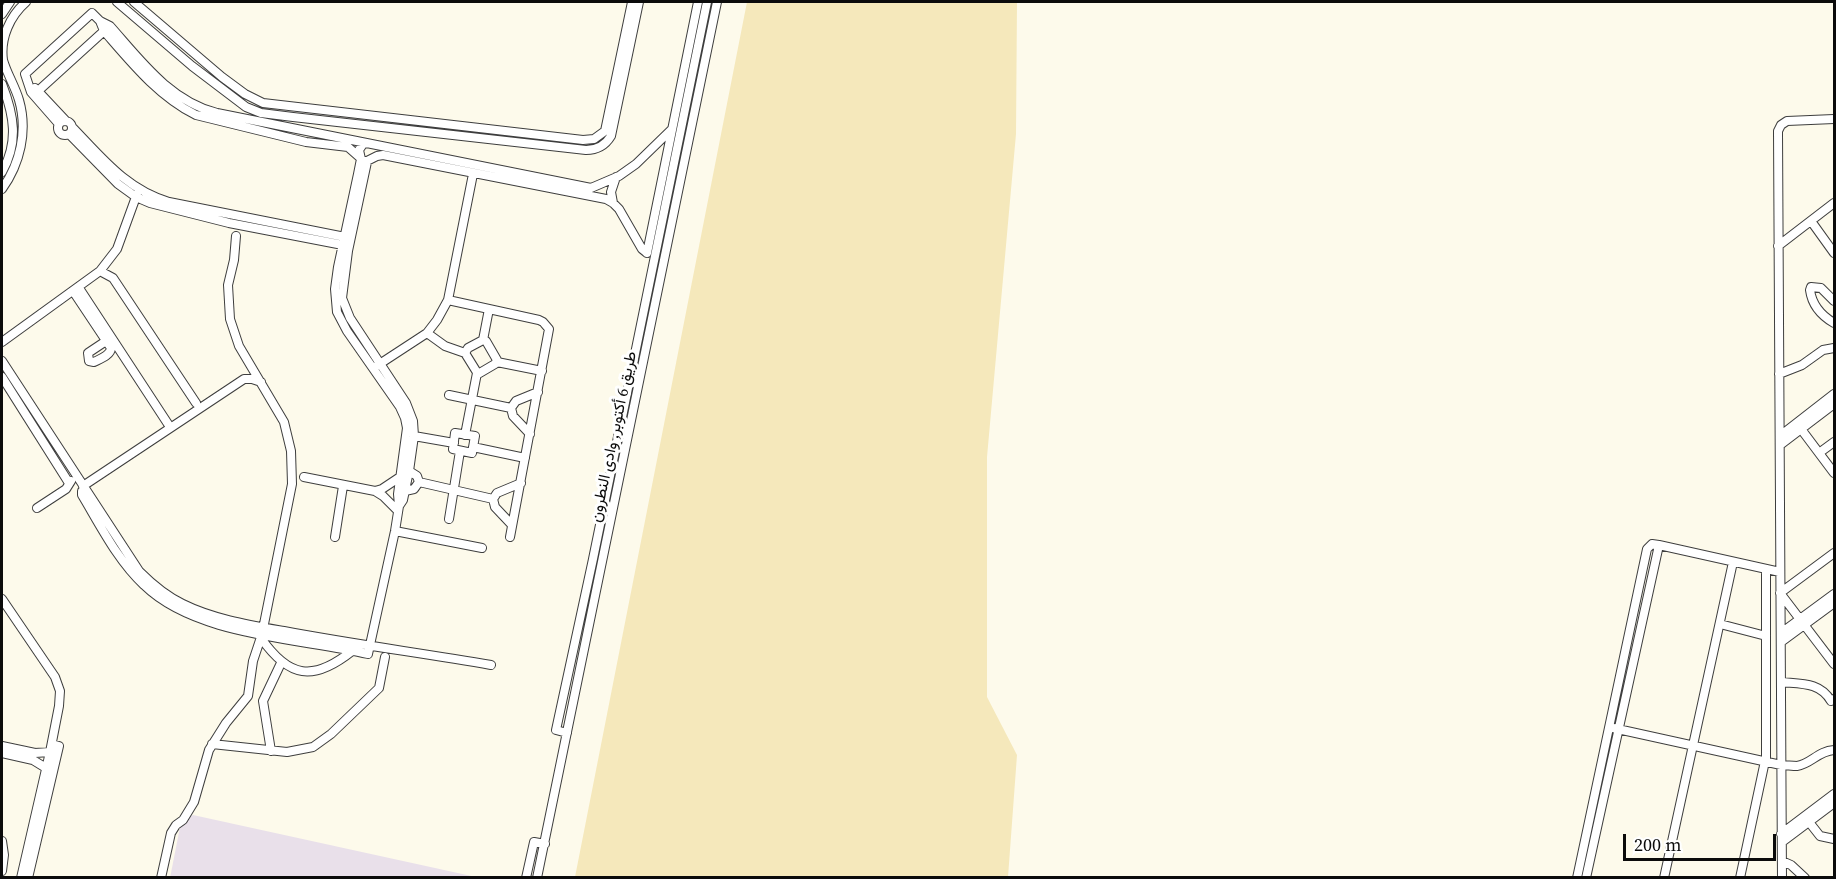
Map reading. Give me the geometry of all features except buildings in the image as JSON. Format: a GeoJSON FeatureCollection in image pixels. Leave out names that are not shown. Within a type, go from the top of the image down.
{"type":"FeatureCollection","features":[{"type":"Feature","properties":{"kind":"street"},"geometry":{"type":"LineString","coordinates":[[2,14],[10,2]]}},
{"type":"Feature","properties":{"kind":"street"},"geometry":{"type":"LineString","coordinates":[[2,189],[12,174],[18,158],[22,129],[19,100],[4,62],[3,44],[12,18],[26,2]]}},
{"type":"Feature","properties":{"kind":"street"},"geometry":{"type":"LineString","coordinates":[[117,2],[192,66],[246,107],[261,113],[582,150],[598,148],[608,141],[613,130],[639,2]]}},
{"type":"Feature","properties":{"kind":"street"},"geometry":{"type":"LineString","coordinates":[[134,2],[222,77],[250,98],[267,104],[584,140],[594,139],[602,134],[608,123],[632,2]]}},
{"type":"Feature","properties":{"kind":"street"},"geometry":{"type":"LineString","coordinates":[[364,160],[382,155],[422,159],[581,191],[606,199],[619,209],[642,249],[647,253],[698,2]]}},
{"type":"Feature","properties":{"kind":"street","name":"طريق 6 أكتوبر, وادى النطرون"},"geometry":{"type":"LineString","coordinates":[[567,733],[556,730],[707,2]]}},
{"type":"Feature","properties":{"kind":"street","name":"طريق 6 أكتوبر, وادى النطرون"},"geometry":{"type":"LineString","coordinates":[[537,878],[717,2]]}},
{"type":"Feature","properties":{"kind":"street"},"geometry":{"type":"LineString","coordinates":[[129,54],[110,26],[93,14],[88,15],[27,71],[25,76],[31,92],[62,122],[71,123],[71,131],[137,193],[245,222],[347,242]]}},
{"type":"Feature","properties":{"kind":"street"},"geometry":{"type":"LineString","coordinates":[[100,21],[104,31],[167,88],[199,108],[330,141],[351,148],[364,160]]}},
{"type":"Feature","properties":{"kind":"street"},"geometry":{"type":"LineString","coordinates":[[38,91],[104,31]]}},
{"type":"Feature","properties":{"kind":"street"},"geometry":{"type":"LineString","coordinates":[[2,84],[11,107],[14,129],[10,152],[2,172]]}},
{"type":"Feature","properties":{"kind":"street"},"geometry":{"type":"LineString","coordinates":[[29,84],[38,91],[62,122]]}},
{"type":"Feature","properties":{"kind":"street"},"geometry":{"type":"LineString","coordinates":[[346,123],[347,113]]}},
{"type":"Feature","properties":{"kind":"street"},"geometry":{"type":"LineString","coordinates":[[1782,878],[1779,127],[1787,121],[1834,119]]}},
{"type":"Feature","properties":{"kind":"street"},"geometry":{"type":"LineString","coordinates":[[62,122],[58,130],[61,134],[71,131]]}},
{"type":"Feature","properties":{"kind":"street"},"geometry":{"type":"LineString","coordinates":[[581,191],[616,177],[646,156],[672,129]]}},
{"type":"Feature","properties":{"kind":"street"},"geometry":{"type":"LineString","coordinates":[[330,141],[363,144],[473,174],[529,181]]}},
{"type":"Feature","properties":{"kind":"street"},"geometry":{"type":"LineString","coordinates":[[248,362],[248,371],[244,379],[170,427],[84,488],[81,494],[130,570],[150,591],[169,605],[191,616],[368,654],[398,508],[397,500],[406,435],[405,418],[400,407],[343,303],[347,242],[364,160],[359,150],[363,144]]}},
{"type":"Feature","properties":{"kind":"street"},"geometry":{"type":"LineString","coordinates":[[376,366],[427,333],[448,300],[473,174]]}},
{"type":"Feature","properties":{"kind":"street"},"geometry":{"type":"LineString","coordinates":[[614,203],[611,192],[616,177]]}},
{"type":"Feature","properties":{"kind":"street"},"geometry":{"type":"LineString","coordinates":[[2,342],[100,270],[117,249],[137,193]]}},
{"type":"Feature","properties":{"kind":"street"},"geometry":{"type":"LineString","coordinates":[[1778,246],[1834,203]]}},
{"type":"Feature","properties":{"kind":"street"},"geometry":{"type":"LineString","coordinates":[[1811,221],[1834,253]]}},
{"type":"Feature","properties":{"kind":"street"},"geometry":{"type":"LineString","coordinates":[[161,878],[171,833],[183,820],[198,793],[212,744],[248,696],[253,661],[262,633],[290,494],[291,451],[284,422],[236,339],[228,312],[228,285],[234,260],[236,236]]}},
{"type":"Feature","properties":{"kind":"street"},"geometry":{"type":"LineString","coordinates":[[100,270],[112,278],[196,404]]}},
{"type":"Feature","properties":{"kind":"street"},"geometry":{"type":"LineString","coordinates":[[1834,300],[1821,288],[1811,287],[1814,303],[1826,318],[1834,323]]}},
{"type":"Feature","properties":{"kind":"street"},"geometry":{"type":"LineString","coordinates":[[76,289],[106,341]]}},
{"type":"Feature","properties":{"kind":"street"},"geometry":{"type":"LineString","coordinates":[[76,289],[170,427]]}},
{"type":"Feature","properties":{"kind":"street"},"geometry":{"type":"LineString","coordinates":[[448,300],[539,320],[547,325],[549,333],[510,537]]}},
{"type":"Feature","properties":{"kind":"street"},"geometry":{"type":"LineString","coordinates":[[483,340],[489,309]]}},
{"type":"Feature","properties":{"kind":"street"},"geometry":{"type":"LineString","coordinates":[[427,333],[445,346],[465,353],[477,373],[465,435]]}},
{"type":"Feature","properties":{"kind":"street"},"geometry":{"type":"LineString","coordinates":[[465,353],[468,348],[483,340]]}},
{"type":"Feature","properties":{"kind":"street"},"geometry":{"type":"LineString","coordinates":[[483,340],[497,358],[497,362]]}},
{"type":"Feature","properties":{"kind":"street"},"geometry":{"type":"LineString","coordinates":[[1779,374],[1802,365],[1823,350],[1834,348]]}},
{"type":"Feature","properties":{"kind":"street"},"geometry":{"type":"LineString","coordinates":[[2,361],[84,488]]}},
{"type":"Feature","properties":{"kind":"street"},"geometry":{"type":"LineString","coordinates":[[477,373],[497,362],[542,371]]}},
{"type":"Feature","properties":{"kind":"street"},"geometry":{"type":"LineString","coordinates":[[376,366],[410,412],[414,436],[405,491],[398,508]]}},
{"type":"Feature","properties":{"kind":"street"},"geometry":{"type":"LineString","coordinates":[[2,377],[69,483]]}},
{"type":"Feature","properties":{"kind":"street"},"geometry":{"type":"LineString","coordinates":[[244,379],[261,382]]}},
{"type":"Feature","properties":{"kind":"street"},"geometry":{"type":"LineString","coordinates":[[530,434],[513,416],[511,408],[515,402],[538,392]]}},
{"type":"Feature","properties":{"kind":"street"},"geometry":{"type":"LineString","coordinates":[[449,394],[511,408]]}},
{"type":"Feature","properties":{"kind":"street"},"geometry":{"type":"LineString","coordinates":[[1779,436],[1834,394]]}},
{"type":"Feature","properties":{"kind":"street"},"geometry":{"type":"LineString","coordinates":[[1780,445],[1834,404]]}},
{"type":"Feature","properties":{"kind":"street"},"geometry":{"type":"LineString","coordinates":[[1801,429],[1834,473]]}},
{"type":"Feature","properties":{"kind":"street"},"geometry":{"type":"LineString","coordinates":[[455,433],[465,435],[475,436],[472,453],[453,449],[455,433]]}},
{"type":"Feature","properties":{"kind":"street"},"geometry":{"type":"LineString","coordinates":[[414,436],[454,443]]}},
{"type":"Feature","properties":{"kind":"street"},"geometry":{"type":"LineString","coordinates":[[1820,453],[1834,442]]}},
{"type":"Feature","properties":{"kind":"street"},"geometry":{"type":"LineString","coordinates":[[473,447],[525,458]]}},
{"type":"Feature","properties":{"kind":"street"},"geometry":{"type":"LineString","coordinates":[[448,519],[460,451]]}},
{"type":"Feature","properties":{"kind":"street"},"geometry":{"type":"LineString","coordinates":[[409,471],[417,476],[419,482]]}},
{"type":"Feature","properties":{"kind":"street"},"geometry":{"type":"LineString","coordinates":[[304,477],[375,491],[398,508]]}},
{"type":"Feature","properties":{"kind":"street"},"geometry":{"type":"LineString","coordinates":[[375,491],[400,477]]}},
{"type":"Feature","properties":{"kind":"street"},"geometry":{"type":"LineString","coordinates":[[37,508],[78,478]]}},
{"type":"Feature","properties":{"kind":"street"},"geometry":{"type":"LineString","coordinates":[[419,482],[493,499]]}},
{"type":"Feature","properties":{"kind":"street"},"geometry":{"type":"LineString","coordinates":[[405,491],[414,489],[419,482]]}},
{"type":"Feature","properties":{"kind":"street"},"geometry":{"type":"LineString","coordinates":[[512,525],[495,507],[493,499],[497,493],[521,483]]}},
{"type":"Feature","properties":{"kind":"street"},"geometry":{"type":"LineString","coordinates":[[335,537],[343,486]]}},
{"type":"Feature","properties":{"kind":"street"},"geometry":{"type":"LineString","coordinates":[[394,531],[482,549]]}},
{"type":"Feature","properties":{"kind":"street"},"geometry":{"type":"LineString","coordinates":[[1577,878],[1647,549],[1652,544],[1659,545],[1780,572]]}},
{"type":"Feature","properties":{"kind":"street"},"geometry":{"type":"LineString","coordinates":[[1586,878],[1659,545]]}},
{"type":"Feature","properties":{"kind":"street"},"geometry":{"type":"LineString","coordinates":[[1780,593],[1834,553]]}},
{"type":"Feature","properties":{"kind":"street"},"geometry":{"type":"LineString","coordinates":[[1664,878],[1733,562]]}},
{"type":"Feature","properties":{"kind":"street"},"geometry":{"type":"LineString","coordinates":[[1740,878],[1766,761],[1766,569]]}},
{"type":"Feature","properties":{"kind":"street"},"geometry":{"type":"LineString","coordinates":[[1780,593],[1834,664]]}},
{"type":"Feature","properties":{"kind":"street"},"geometry":{"type":"LineString","coordinates":[[1781,642],[1834,594]]}},
{"type":"Feature","properties":{"kind":"street"},"geometry":{"type":"LineString","coordinates":[[2,599],[57,682],[60,700],[54,747],[28,878]]}},
{"type":"Feature","properties":{"kind":"street"},"geometry":{"type":"LineString","coordinates":[[1781,633],[1834,604]]}},
{"type":"Feature","properties":{"kind":"street"},"geometry":{"type":"LineString","coordinates":[[1720,624],[1766,636]]}},
{"type":"Feature","properties":{"kind":"street"},"geometry":{"type":"LineString","coordinates":[[262,633],[370,646],[491,665]]}},
{"type":"Feature","properties":{"kind":"street"},"geometry":{"type":"LineString","coordinates":[[262,633],[281,663],[295,670],[320,670],[334,665],[352,651]]}},
{"type":"Feature","properties":{"kind":"street"},"geometry":{"type":"LineString","coordinates":[[212,744],[287,752],[304,750],[320,742],[379,688],[385,657]]}},
{"type":"Feature","properties":{"kind":"street"},"geometry":{"type":"LineString","coordinates":[[271,752],[264,698],[281,663]]}},
{"type":"Feature","properties":{"kind":"street"},"geometry":{"type":"LineString","coordinates":[[1781,682],[1813,685],[1827,694],[1831,702],[1834,699]]}},
{"type":"Feature","properties":{"kind":"street"},"geometry":{"type":"LineString","coordinates":[[1608,728],[1781,765],[1799,766],[1817,754],[1834,750]]}},
{"type":"Feature","properties":{"kind":"street"},"geometry":{"type":"LineString","coordinates":[[2,746],[34,756],[46,768]]}},
{"type":"Feature","properties":{"kind":"street"},"geometry":{"type":"LineString","coordinates":[[2,753],[34,756],[54,747]]}},
{"type":"Feature","properties":{"kind":"street"},"geometry":{"type":"LineString","coordinates":[[21,878],[46,768],[54,747]]}},
{"type":"Feature","properties":{"kind":"street"},"geometry":{"type":"LineString","coordinates":[[1782,838],[1809,822],[1834,794]]}},
{"type":"Feature","properties":{"kind":"street"},"geometry":{"type":"LineString","coordinates":[[1782,838],[1818,811],[1834,803]]}},
{"type":"Feature","properties":{"kind":"street"},"geometry":{"type":"LineString","coordinates":[[1809,822],[1820,836],[1834,839]]}},
{"type":"Feature","properties":{"kind":"street"},"geometry":{"type":"LineString","coordinates":[[2,841],[4,855],[2,871]]}},
{"type":"Feature","properties":{"kind":"street"},"geometry":{"type":"LineString","coordinates":[[526,878],[534,842],[544,844]]}},
{"type":"Feature","properties":{"kind":"street"},"geometry":{"type":"LineString","coordinates":[[1782,861],[1791,865],[1805,878]]}},
{"type":"Feature","properties":{"kind":"shaded area"},"geometry":{"type":"Polygon","coordinates":[[[193,815],[476,877],[170,878],[181,822],[193,815]]]}},
{"type":"Feature","properties":{"kind":"sand"},"geometry":{"type":"Polygon","coordinates":[[[747,2],[1017,2],[1016,134],[987,457],[987,697],[1017,755],[1008,877],[575,877],[747,2]]]}}]}
